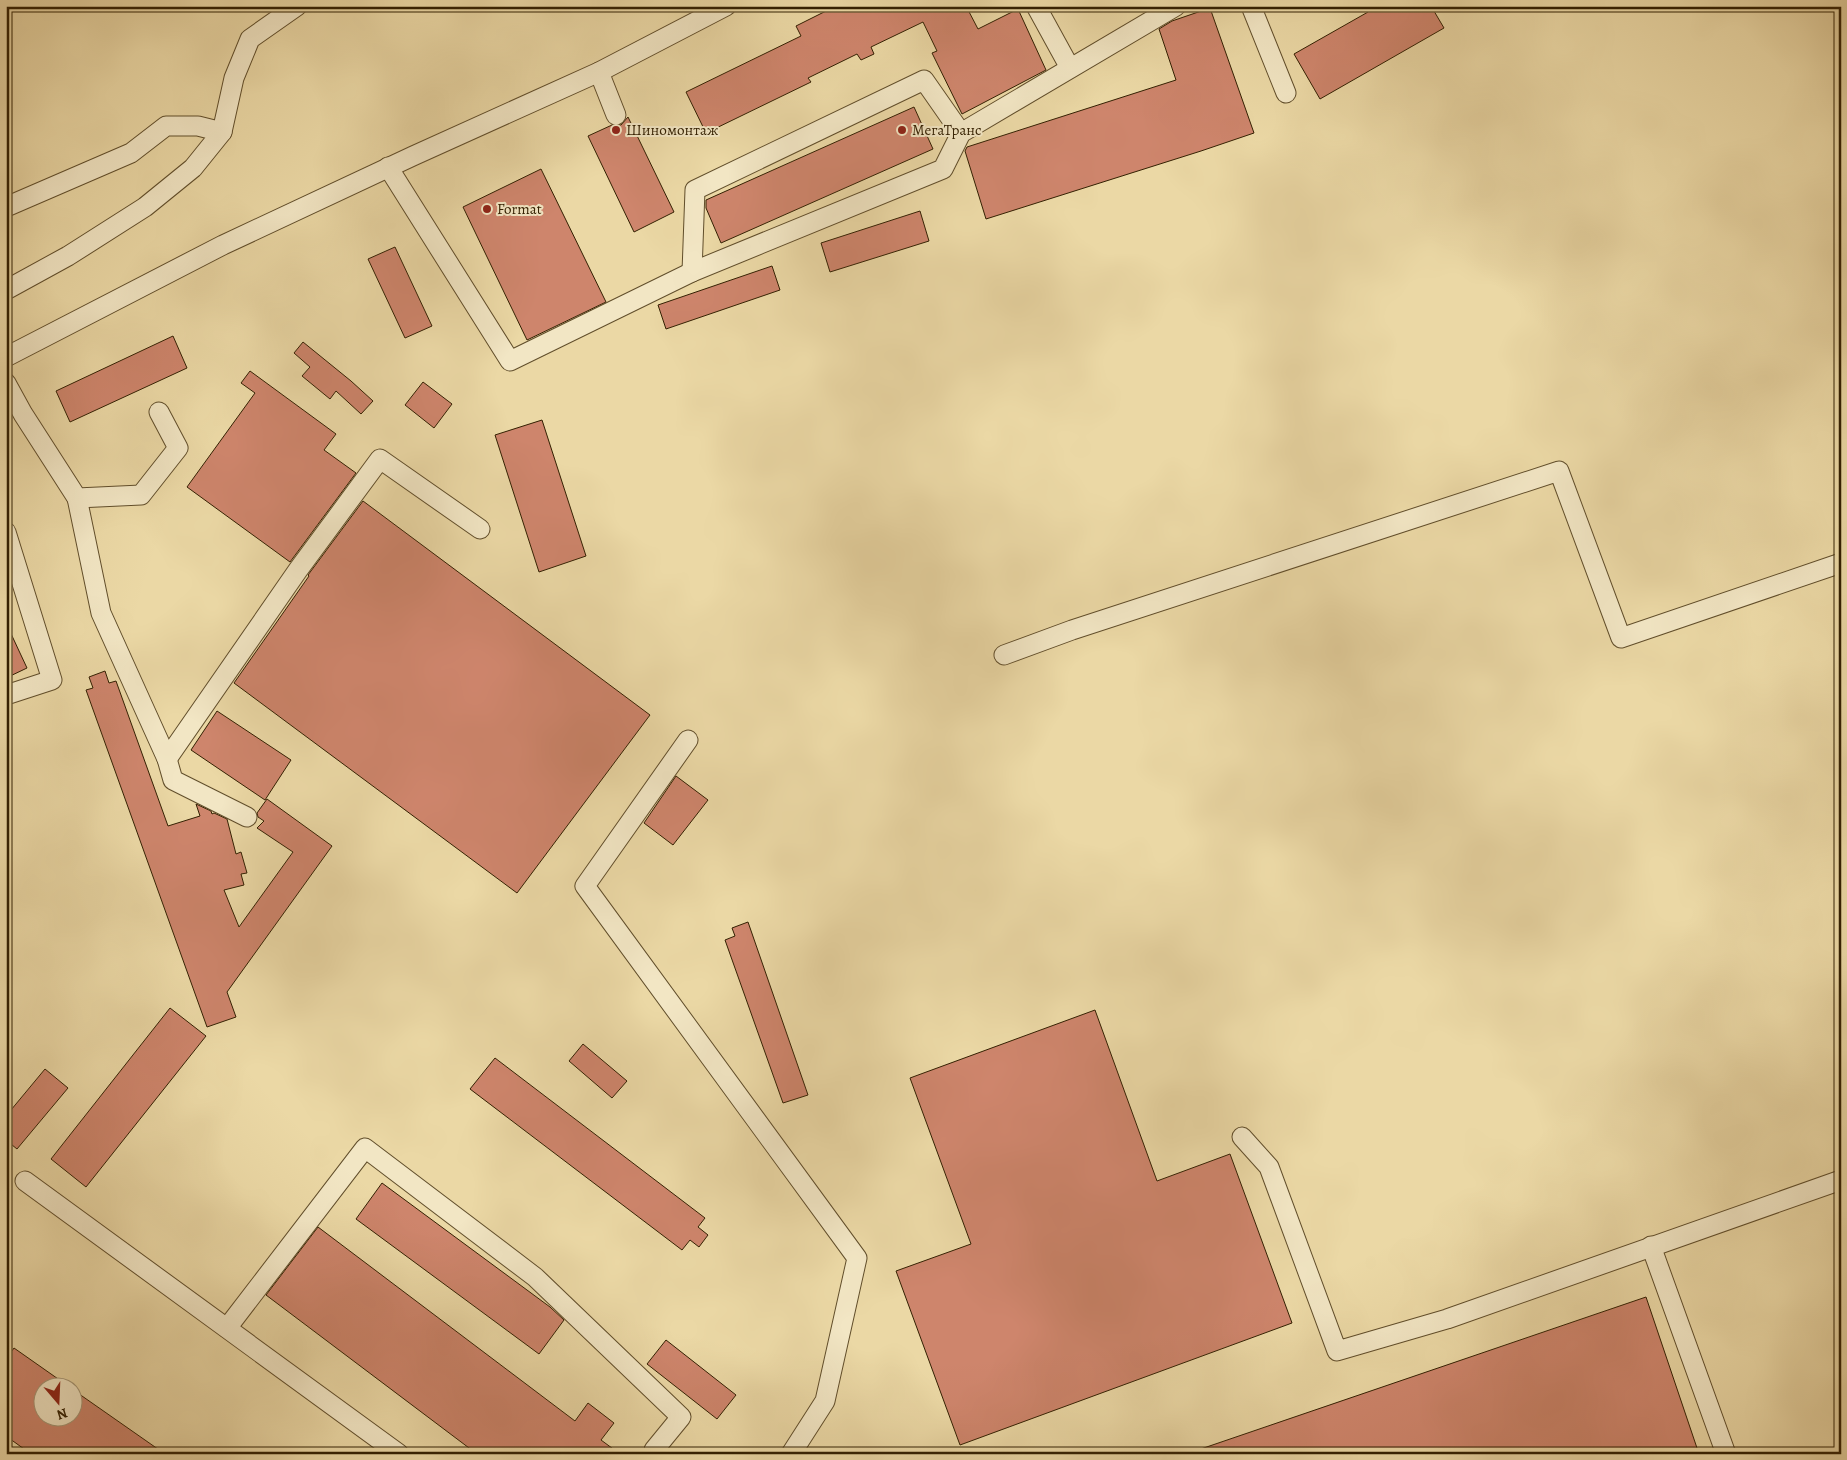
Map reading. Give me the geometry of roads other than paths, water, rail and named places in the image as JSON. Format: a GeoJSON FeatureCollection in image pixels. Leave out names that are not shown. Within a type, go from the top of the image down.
{"type":"FeatureCollection","features":[{"type":"Feature","properties":{"kind":"street"},"geometry":{"type":"LineString","coordinates":[[6,290],[68,256],[145,207],[193,168],[222,132],[234,78],[250,39],[297,6]]}},
{"type":"Feature","properties":{"kind":"street"},"geometry":{"type":"LineString","coordinates":[[6,357],[223,245],[388,167],[600,72],[726,6]]}},
{"type":"Feature","properties":{"kind":"street"},"geometry":{"type":"LineString","coordinates":[[1036,6],[1070,68]]}},
{"type":"Feature","properties":{"kind":"street"},"geometry":{"type":"LineString","coordinates":[[388,167],[510,361],[692,272],[943,169],[961,132],[1176,6]]}},
{"type":"Feature","properties":{"kind":"street"},"geometry":{"type":"LineString","coordinates":[[1251,6],[1286,93]]}},
{"type":"Feature","properties":{"kind":"street"},"geometry":{"type":"LineString","coordinates":[[600,72],[616,115]]}},
{"type":"Feature","properties":{"kind":"street"},"geometry":{"type":"LineString","coordinates":[[692,272],[695,190],[924,80],[961,132]]}},
{"type":"Feature","properties":{"kind":"street"},"geometry":{"type":"LineString","coordinates":[[6,207],[131,153],[166,126],[198,126],[222,132]]}},
{"type":"Feature","properties":{"kind":"street"},"geometry":{"type":"LineString","coordinates":[[6,384],[77,498],[101,612],[167,759],[173,780],[247,817]]}},
{"type":"Feature","properties":{"kind":"street"},"geometry":{"type":"LineString","coordinates":[[77,498],[141,495],[178,448],[159,412]]}},
{"type":"Feature","properties":{"kind":"street"},"geometry":{"type":"LineString","coordinates":[[167,759],[298,570],[380,460],[480,529]]}},
{"type":"Feature","properties":{"kind":"street"},"geometry":{"type":"LineString","coordinates":[[1004,656],[1072,630],[1559,471],[1621,638],[1841,562]]}},
{"type":"Feature","properties":{"kind":"street"},"geometry":{"type":"LineString","coordinates":[[6,532],[52,680],[6,695]]}},
{"type":"Feature","properties":{"kind":"street"},"geometry":{"type":"LineString","coordinates":[[688,740],[585,886],[857,1258],[825,1401],[791,1454]]}},
{"type":"Feature","properties":{"kind":"street"},"geometry":{"type":"LineString","coordinates":[[1242,1137],[1269,1167],[1338,1351],[1447,1319],[1841,1180]]}},
{"type":"Feature","properties":{"kind":"street"},"geometry":{"type":"LineString","coordinates":[[227,1328],[365,1148],[535,1277],[681,1417],[654,1450],[658,1454]]}},
{"type":"Feature","properties":{"kind":"street"},"geometry":{"type":"LineString","coordinates":[[25,1180],[400,1454]]}},
{"type":"Feature","properties":{"kind":"street"},"geometry":{"type":"LineString","coordinates":[[1651,1246],[1726,1454]]}},
{"type":"Feature","properties":{"kind":"place","name":"Шиномонтаж"},"geometry":{"type":"Point","coordinates":[616,130]}},
{"type":"Feature","properties":{"kind":"place","name":"МегаТранс"},"geometry":{"type":"Point","coordinates":[902,130]}},
{"type":"Feature","properties":{"kind":"place","name":"Format"},"geometry":{"type":"Point","coordinates":[487,209]}}]}
